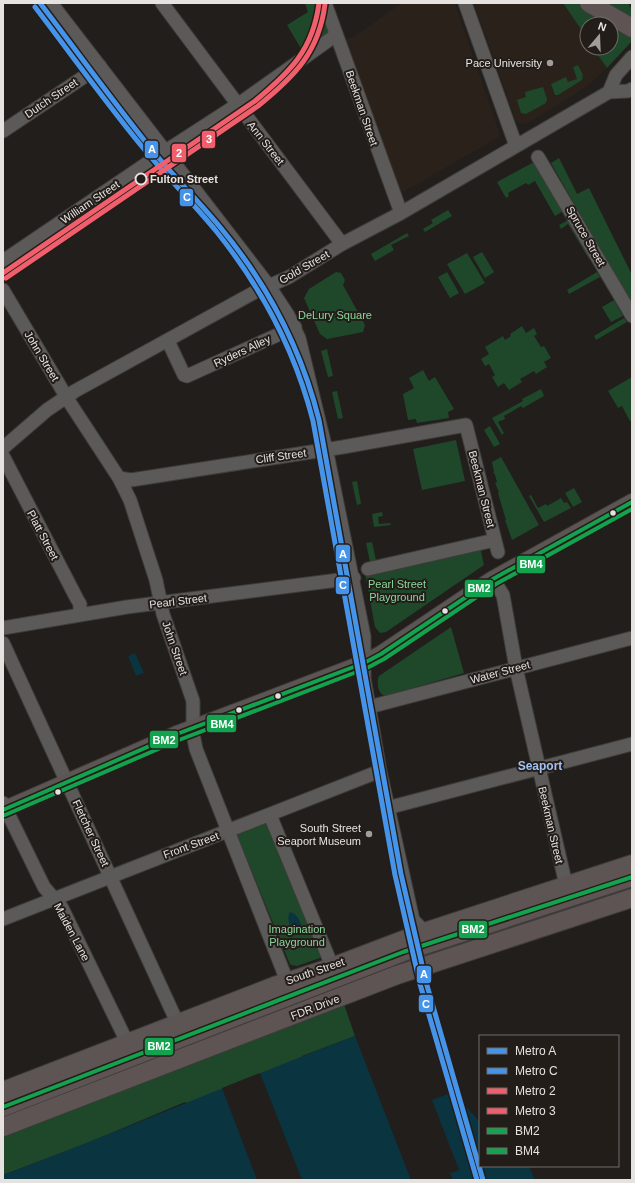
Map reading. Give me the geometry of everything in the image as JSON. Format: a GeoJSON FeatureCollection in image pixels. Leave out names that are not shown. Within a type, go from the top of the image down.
{"type":"FeatureCollection","features":[{"type":"Feature","properties":{"kind":"highway"},"geometry":{"type":"LineString","coordinates":[[589,3],[632,28]]}},
{"type":"Feature","properties":{"kind":"highway","name":"FDR Drive"},"geometry":{"type":"LineString","coordinates":[[3,1107],[383,960],[483,925],[632,877]]}},
{"type":"Feature","properties":{"kind":"highway","name":"FDR Drive"},"geometry":{"type":"LineString","coordinates":[[3,1128],[397,975],[632,898]]}},
{"type":"Feature","properties":{"kind":"highway"},"geometry":{"type":"LineString","coordinates":[[476,948],[533,938],[632,911]]}},
{"type":"Feature","properties":{"kind":"main road"},"geometry":{"type":"LineString","coordinates":[[4,807],[67,782],[193,727],[364,663],[381,654],[493,579],[632,502]]}},
{"type":"Feature","properties":{"kind":"main road","name":"South Street"},"geometry":{"type":"LineString","coordinates":[[3,1090],[177,1022],[424,931],[632,863]]}},
{"type":"Feature","properties":{"kind":"street"},"geometry":{"type":"LineString","coordinates":[[51,3],[269,286],[295,327],[326,449],[354,578],[364,636],[364,678],[387,808],[413,920],[424,931]]}},
{"type":"Feature","properties":{"kind":"street","name":"Ann Street"},"geometry":{"type":"LineString","coordinates":[[162,3],[342,244]]}},
{"type":"Feature","properties":{"kind":"street","name":"Beekman Street"},"geometry":{"type":"LineString","coordinates":[[325,3],[401,213]]}},
{"type":"Feature","properties":{"kind":"street"},"geometry":{"type":"LineString","coordinates":[[466,3],[516,146]]}},
{"type":"Feature","properties":{"kind":"street","name":"William Street"},"geometry":{"type":"LineString","coordinates":[[3,261],[237,105],[336,35]]}},
{"type":"Feature","properties":{"kind":"street"},"geometry":{"type":"LineString","coordinates":[[609,92],[616,75],[632,57]]}},
{"type":"Feature","properties":{"kind":"street","name":"Dutch Street"},"geometry":{"type":"LineString","coordinates":[[3,131],[100,66]]}},
{"type":"Feature","properties":{"kind":"street","name":"Gold Street"},"geometry":{"type":"LineString","coordinates":[[3,448],[47,410],[66,397],[255,292],[289,277],[342,244],[401,213],[609,92],[628,91],[632,89]]}},
{"type":"Feature","properties":{"kind":"street","name":"Spruce Street"},"geometry":{"type":"LineString","coordinates":[[538,157],[632,316]]}},
{"type":"Feature","properties":{"kind":"street","name":"John Street"},"geometry":{"type":"LineString","coordinates":[[3,290],[66,397],[119,478],[130,500],[156,580],[161,603],[193,701],[193,727],[196,748],[287,981]]}},
{"type":"Feature","properties":{"kind":"street","name":"Ryders Alley"},"geometry":{"type":"LineString","coordinates":[[168,340],[184,375],[189,376],[295,327]]}},
{"type":"Feature","properties":{"kind":"street","name":"Beekman Street"},"geometry":{"type":"LineString","coordinates":[[368,569],[496,546],[466,425]]}},
{"type":"Feature","properties":{"kind":"street","name":"Cliff Street"},"geometry":{"type":"LineString","coordinates":[[119,478],[131,480],[466,425]]}},
{"type":"Feature","properties":{"kind":"street","name":"Platt Street"},"geometry":{"type":"LineString","coordinates":[[3,456],[79,603],[80,614]]}},
{"type":"Feature","properties":{"kind":"street","name":"Pearl Street"},"geometry":{"type":"LineString","coordinates":[[3,628],[80,614],[354,578]]}},
{"type":"Feature","properties":{"kind":"street","name":"Beekman Street"},"geometry":{"type":"LineString","coordinates":[[493,579],[503,595],[516,668],[538,769],[566,885]]}},
{"type":"Feature","properties":{"kind":"street","name":"Water Street"},"geometry":{"type":"LineString","coordinates":[[369,707],[632,638]]}},
{"type":"Feature","properties":{"kind":"street","name":"Fletcher Street"},"geometry":{"type":"LineString","coordinates":[[3,643],[177,1022]]}},
{"type":"Feature","properties":{"kind":"street"},"geometry":{"type":"LineString","coordinates":[[387,808],[632,744]]}},
{"type":"Feature","properties":{"kind":"street","name":"Front Street"},"geometry":{"type":"LineString","coordinates":[[3,919],[380,771]]}},
{"type":"Feature","properties":{"kind":"street","name":"Maiden Lane"},"geometry":{"type":"LineString","coordinates":[[4,807],[44,887],[62,908],[127,1042]]}},
{"type":"Feature","properties":{"kind":"street"},"geometry":{"type":"LineString","coordinates":[[270,815],[332,966]]}},
{"type":"Feature","properties":{"kind":"shaded area"},"geometry":{"type":"Polygon","coordinates":[[[402,3],[455,3],[500,135],[403,192],[400,190],[345,39],[353,37],[402,3]]]}},
{"type":"Feature","properties":{"kind":"shaded area","name":"Pace University"},"geometry":{"type":"Polygon","coordinates":[[[474,3],[563,3],[579,26],[579,56],[599,56],[607,68],[590,84],[531,121],[525,124],[516,121],[474,3]]]}},
{"type":"Feature","properties":{"kind":"green space"},"geometry":{"type":"Polygon","coordinates":[[[305,3],[319,3],[329,33],[303,52],[287,25],[308,12],[305,3]]]}},
{"type":"Feature","properties":{"kind":"green space"},"geometry":{"type":"Polygon","coordinates":[[[563,3],[628,3],[632,10],[632,41],[619,55],[619,16],[579,16],[579,26],[563,3]]]}},
{"type":"Feature","properties":{"kind":"green space"},"geometry":{"type":"Polygon","coordinates":[[[599,56],[618,56],[607,68],[599,56]]]}},
{"type":"Feature","properties":{"kind":"green space"},"geometry":{"type":"Polygon","coordinates":[[[578,65],[583,75],[582,80],[558,95],[555,95],[551,84],[566,77],[568,82],[577,79],[573,67],[578,65]]]}},
{"type":"Feature","properties":{"kind":"green space"},"geometry":{"type":"Polygon","coordinates":[[[543,87],[547,99],[546,103],[526,114],[521,113],[517,100],[526,97],[525,92],[543,87]]]}},
{"type":"Feature","properties":{"kind":"green space"},"geometry":{"type":"Polygon","coordinates":[[[559,158],[577,194],[589,188],[632,275],[632,310],[608,267],[610,266],[551,163],[559,158]]]}},
{"type":"Feature","properties":{"kind":"green space"},"geometry":{"type":"Polygon","coordinates":[[[536,161],[565,210],[555,216],[535,181],[528,185],[526,183],[508,193],[509,196],[506,198],[497,182],[536,161]]]}},
{"type":"Feature","properties":{"kind":"green space"},"geometry":{"type":"Polygon","coordinates":[[[448,210],[452,216],[425,232],[423,229],[433,223],[431,220],[448,210]]]}},
{"type":"Feature","properties":{"kind":"green space"},"geometry":{"type":"Polygon","coordinates":[[[570,219],[592,257],[589,259],[568,224],[561,229],[559,225],[570,219]]]}},
{"type":"Feature","properties":{"kind":"green space"},"geometry":{"type":"Polygon","coordinates":[[[407,233],[409,236],[391,245],[394,250],[375,261],[371,254],[407,233]]]}},
{"type":"Feature","properties":{"kind":"green space"},"geometry":{"type":"Polygon","coordinates":[[[482,252],[494,272],[485,278],[473,257],[482,252]]]}},
{"type":"Feature","properties":{"kind":"green space"},"geometry":{"type":"Polygon","coordinates":[[[467,253],[485,283],[465,294],[447,264],[467,253]]]}},
{"type":"Feature","properties":{"kind":"green space","name":"DeLury Square"},"geometry":{"type":"Polygon","coordinates":[[[336,272],[341,273],[345,280],[343,285],[365,325],[363,332],[327,339],[320,334],[304,298],[309,289],[336,272]]]}},
{"type":"Feature","properties":{"kind":"green space"},"geometry":{"type":"Polygon","coordinates":[[[447,272],[459,293],[450,298],[438,277],[447,272]]]}},
{"type":"Feature","properties":{"kind":"green space"},"geometry":{"type":"Polygon","coordinates":[[[597,272],[600,277],[569,294],[567,290],[597,272]]]}},
{"type":"Feature","properties":{"kind":"green space"},"geometry":{"type":"Polygon","coordinates":[[[614,300],[623,316],[611,322],[602,307],[614,300]]]}},
{"type":"Feature","properties":{"kind":"green space"},"geometry":{"type":"Polygon","coordinates":[[[624,318],[627,322],[596,340],[594,336],[624,318]]]}},
{"type":"Feature","properties":{"kind":"green space"},"geometry":{"type":"Polygon","coordinates":[[[522,326],[526,333],[534,328],[537,334],[534,336],[541,347],[544,346],[551,358],[544,362],[547,367],[536,374],[534,371],[520,379],[522,382],[509,390],[504,383],[498,387],[492,377],[495,375],[489,364],[485,366],[481,359],[489,354],[485,347],[503,336],[505,340],[511,336],[510,334],[522,326]]]}},
{"type":"Feature","properties":{"kind":"green space"},"geometry":{"type":"Polygon","coordinates":[[[327,349],[333,376],[328,377],[321,351],[327,349]]]}},
{"type":"Feature","properties":{"kind":"green space"},"geometry":{"type":"Polygon","coordinates":[[[423,370],[429,381],[435,377],[454,409],[448,412],[449,418],[417,423],[416,419],[408,420],[403,394],[414,388],[409,378],[423,370]]]}},
{"type":"Feature","properties":{"kind":"green space"},"geometry":{"type":"Polygon","coordinates":[[[632,377],[632,420],[630,421],[622,406],[618,408],[608,391],[632,377]]]}},
{"type":"Feature","properties":{"kind":"green space"},"geometry":{"type":"Polygon","coordinates":[[[541,389],[544,396],[523,408],[521,406],[504,416],[505,419],[498,422],[504,433],[502,435],[492,418],[541,389]]]}},
{"type":"Feature","properties":{"kind":"green space"},"geometry":{"type":"Polygon","coordinates":[[[337,391],[343,418],[338,419],[332,392],[337,391]]]}},
{"type":"Feature","properties":{"kind":"green space"},"geometry":{"type":"Polygon","coordinates":[[[490,426],[500,444],[494,447],[484,430],[490,426]]]}},
{"type":"Feature","properties":{"kind":"green space"},"geometry":{"type":"Polygon","coordinates":[[[456,440],[465,481],[422,490],[413,449],[456,440]]]}},
{"type":"Feature","properties":{"kind":"green space"},"geometry":{"type":"Polygon","coordinates":[[[501,457],[539,525],[512,540],[505,520],[499,492],[495,483],[497,482],[493,472],[492,462],[501,457]]]}},
{"type":"Feature","properties":{"kind":"green space"},"geometry":{"type":"Polygon","coordinates":[[[357,481],[361,504],[357,505],[352,482],[357,481]]]}},
{"type":"Feature","properties":{"kind":"green space"},"geometry":{"type":"Polygon","coordinates":[[[574,488],[582,502],[573,507],[565,493],[574,488]]]}},
{"type":"Feature","properties":{"kind":"green space"},"geometry":{"type":"Polygon","coordinates":[[[531,495],[538,508],[546,504],[547,506],[561,498],[564,503],[567,502],[571,508],[544,522],[529,496],[531,495]]]}},
{"type":"Feature","properties":{"kind":"green space"},"geometry":{"type":"Polygon","coordinates":[[[382,512],[383,516],[378,517],[379,524],[390,523],[391,525],[374,527],[372,514],[382,512]]]}},
{"type":"Feature","properties":{"kind":"green space","name":"Pearl Street Playground"},"geometry":{"type":"Polygon","coordinates":[[[372,542],[377,565],[479,542],[484,565],[386,632],[380,633],[375,627],[364,568],[371,567],[366,543],[372,542]]]}},
{"type":"Feature","properties":{"kind":"green space"},"geometry":{"type":"Polygon","coordinates":[[[451,627],[464,673],[386,696],[379,691],[379,676],[451,627]]]}},
{"type":"Feature","properties":{"kind":"green space","name":"Imagination Playground"},"geometry":{"type":"Polygon","coordinates":[[[269,821],[323,957],[297,966],[291,965],[289,962],[237,835],[239,832],[269,821]]]}},
{"type":"Feature","properties":{"kind":"green space"},"geometry":{"type":"Polygon","coordinates":[[[337,984],[355,1036],[302,1056],[302,1180],[185,1102],[85,1144],[3,1175],[3,1104],[337,984]]]}},
{"type":"Feature","properties":{"kind":"water"},"geometry":{"type":"Polygon","coordinates":[[[135,653],[144,673],[136,676],[128,656],[135,653]]]}},
{"type":"Feature","properties":{"kind":"water"},"geometry":{"type":"Polygon","coordinates":[[[290,912],[297,916],[300,921],[302,930],[299,933],[295,932],[290,925],[288,917],[290,912]]]}},
{"type":"Feature","properties":{"kind":"water"},"geometry":{"type":"Polygon","coordinates":[[[355,1036],[411,1180],[3,1180],[3,1175],[355,1036]]]}},
{"type":"Feature","properties":{"kind":"water"},"geometry":{"type":"Polygon","coordinates":[[[453,1092],[479,1121],[479,1167],[529,1167],[535,1180],[453,1180],[450,1173],[459,1170],[432,1100],[453,1092]]]}},
{"type":"Feature","properties":{"kind":"pier"},"geometry":{"type":"Polygon","coordinates":[[[260,1073],[302,1180],[257,1180],[222,1088],[260,1073]]]}},
{"type":"Feature","properties":{"kind":"metro line","name":"A"},"geometry":{"type":"LineString","coordinates":[[40,3],[148,145],[220,227],[237,249],[268,295],[281,318],[303,368],[312,393],[319,420],[401,874],[426,982],[479,1166]]}},
{"type":"Feature","properties":{"kind":"metro line","name":"2"},"geometry":{"type":"LineString","coordinates":[[3,273],[255,101],[268,90],[298,59],[311,34],[316,20],[319,3]]}},
{"type":"Feature","properties":{"kind":"metro line","name":"3"},"geometry":{"type":"LineString","coordinates":[[6,278],[258,106],[271,95],[294,73],[311,49],[322,21],[325,4]]}},
{"type":"Feature","properties":{"kind":"metro line","name":"C"},"geometry":{"type":"LineString","coordinates":[[35,7],[130,132],[216,231],[233,253],[262,297],[287,345],[297,369],[313,421],[395,875],[420,984],[477,1180]]}},
{"type":"Feature","properties":{"kind":"metro line","name":"A"},"geometry":{"type":"LineString","coordinates":[[479,1167],[483,1180]]}},
{"type":"Feature","properties":{"kind":"transit line","name":"BM2"},"geometry":{"type":"LineString","coordinates":[[3,810],[177,734],[364,663],[381,654],[493,579],[632,502]]}},
{"type":"Feature","properties":{"kind":"transit line","name":"BM4"},"geometry":{"type":"LineString","coordinates":[[5,815],[179,740],[367,668],[384,659],[496,584],[632,509]]}},
{"type":"Feature","properties":{"kind":"transit line","name":"BM2"},"geometry":{"type":"LineString","coordinates":[[3,1107],[403,952],[632,877]]}},
{"type":"Feature","properties":{"kind":"place","name":"Pace University"},"geometry":{"type":"Point","coordinates":[550,63]}},
{"type":"Feature","properties":{"kind":"place","name":"Fulton Street"},"geometry":{"type":"Point","coordinates":[141,179]}},
{"type":"Feature","properties":{"kind":"place","name":"South Street Seaport Museum"},"geometry":{"type":"Point","coordinates":[369,834]}},
{"type":"Feature","properties":{"kind":"district","name":"Seaport"},"geometry":{"type":"Point","coordinates":[540,766]}}]}
